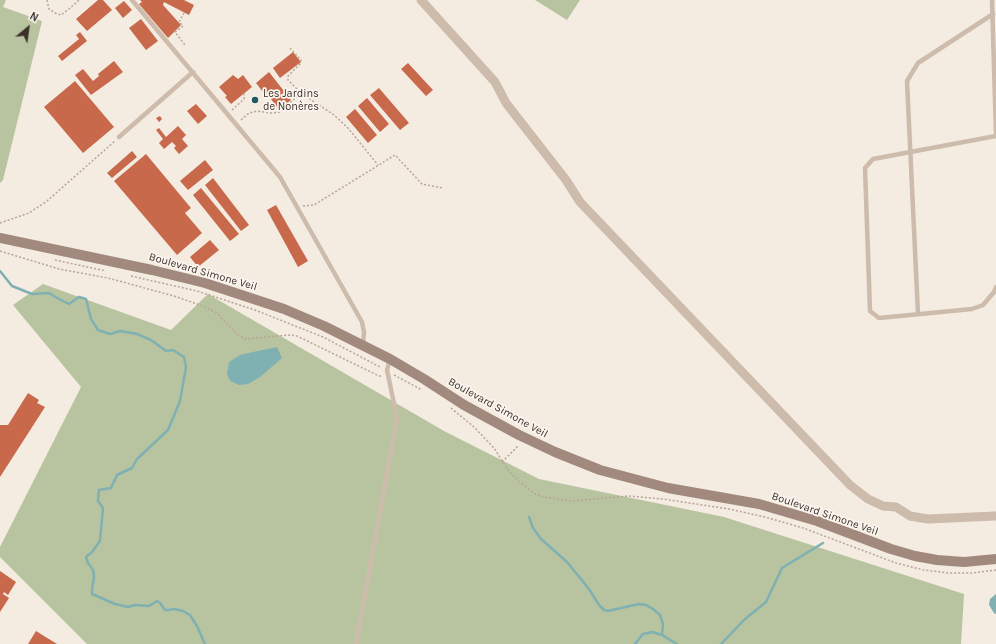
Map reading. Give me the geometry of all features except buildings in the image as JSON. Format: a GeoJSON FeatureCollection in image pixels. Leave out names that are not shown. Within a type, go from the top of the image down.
{"type":"FeatureCollection","features":[{"type":"Feature","properties":{"kind":"main road","name":"Boulevard Simone Veil"},"geometry":{"type":"LineString","coordinates":[[0,238],[152,270],[205,283],[284,309],[390,359],[464,405],[526,439],[600,470],[668,488],[759,504],[817,521],[891,550],[915,556],[937,560],[964,562],[996,559]]}},
{"type":"Feature","properties":{"kind":"street"},"geometry":{"type":"LineString","coordinates":[[421,0],[495,82],[506,103],[566,180],[580,202],[850,485],[868,499],[883,506],[896,507],[910,516],[928,519],[996,516]]}},
{"type":"Feature","properties":{"kind":"lane"},"geometry":{"type":"LineString","coordinates":[[132,0],[280,177],[362,322],[364,332],[363,345]]}},
{"type":"Feature","properties":{"kind":"lane"},"geometry":{"type":"LineString","coordinates":[[992,0],[996,134],[873,159],[865,168],[870,311],[879,318],[972,309],[983,305],[994,292],[996,287]]}},
{"type":"Feature","properties":{"kind":"lane"},"geometry":{"type":"LineString","coordinates":[[918,314],[908,81],[918,63],[993,14]]}},
{"type":"Feature","properties":{"kind":"lane"},"geometry":{"type":"LineString","coordinates":[[119,138],[193,72]]}},
{"type":"Feature","properties":{"kind":"lane"},"geometry":{"type":"LineString","coordinates":[[356,644],[397,418],[387,370],[390,359]]}},
{"type":"Feature","properties":{"kind":"path"},"geometry":{"type":"LineString","coordinates":[[47,0],[50,8],[55,13],[61,15],[79,0]]}},
{"type":"Feature","properties":{"kind":"path"},"geometry":{"type":"LineString","coordinates":[[184,13],[179,22],[183,26],[175,32],[185,45]]}},
{"type":"Feature","properties":{"kind":"path"},"geometry":{"type":"LineString","coordinates":[[290,48],[301,60],[300,64],[288,76],[288,80],[301,93],[334,115],[348,128],[378,165]]}},
{"type":"Feature","properties":{"kind":"path"},"geometry":{"type":"LineString","coordinates":[[228,114],[244,98],[244,93]]}},
{"type":"Feature","properties":{"kind":"path"},"geometry":{"type":"LineString","coordinates":[[236,124],[250,113],[256,111],[271,113],[280,112],[301,93]]}},
{"type":"Feature","properties":{"kind":"path"},"geometry":{"type":"LineString","coordinates":[[0,223],[29,213],[47,201],[119,138]]}},
{"type":"Feature","properties":{"kind":"path"},"geometry":{"type":"LineString","coordinates":[[294,203],[304,206],[314,205],[395,155],[422,184],[443,188]]}},
{"type":"Feature","properties":{"kind":"path"},"geometry":{"type":"LineString","coordinates":[[0,251],[59,269],[108,278],[174,296],[217,313],[237,334],[245,339],[290,335],[298,336],[379,376],[385,375],[387,370]]}},
{"type":"Feature","properties":{"kind":"path"},"geometry":{"type":"LineString","coordinates":[[502,462],[526,439]]}},
{"type":"Feature","properties":{"kind":"green space"},"geometry":{"type":"Polygon","coordinates":[[[0,0],[6,0],[3,7],[42,21],[3,180],[0,183],[0,0]]]}},
{"type":"Feature","properties":{"kind":"green space"},"geometry":{"type":"Polygon","coordinates":[[[535,0],[580,0],[567,20],[535,0]]]}},
{"type":"Feature","properties":{"kind":"green space"},"geometry":{"type":"Polygon","coordinates":[[[43,284],[171,330],[208,294],[444,431],[539,479],[724,517],[964,594],[961,644],[87,644],[0,557],[0,547],[81,387],[13,305],[43,284]]]}},
{"type":"Feature","properties":{"kind":"water"},"geometry":{"type":"Polygon","coordinates":[[[277,347],[282,358],[260,377],[248,384],[239,385],[230,381],[227,374],[229,362],[240,355],[277,347]]]}},
{"type":"Feature","properties":{"kind":"water"},"geometry":{"type":"Polygon","coordinates":[[[996,594],[996,614],[989,605],[990,599],[996,594]]]}},
{"type":"Feature","properties":{"kind":"waterway"},"geometry":{"type":"LineString","coordinates":[[0,271],[12,286],[32,294],[49,293],[69,304],[79,297],[86,299],[91,319],[98,330],[110,334],[120,331],[137,334],[151,340],[166,351],[173,350],[184,357],[186,367],[180,401],[168,430],[137,459],[132,468],[117,475],[111,488],[99,490],[98,501],[103,508],[100,541],[92,552],[86,557],[93,570],[94,577],[92,594],[115,604],[128,607],[135,605],[149,606],[157,601],[165,610],[174,609],[183,611],[190,615],[205,644]]}},
{"type":"Feature","properties":{"kind":"waterway"},"geometry":{"type":"LineString","coordinates":[[529,517],[533,528],[541,539],[567,562],[604,610],[608,611],[639,604],[646,605],[660,615],[663,624],[662,635]]}},
{"type":"Feature","properties":{"kind":"waterway"},"geometry":{"type":"LineString","coordinates":[[721,644],[745,619],[766,602],[782,568],[823,543]]}},
{"type":"Feature","properties":{"kind":"waterway"},"geometry":{"type":"LineString","coordinates":[[635,644],[643,634],[652,632],[662,635],[677,644]]}},
{"type":"Feature","properties":{"kind":"place","name":"Les Jardins de Nonères"},"geometry":{"type":"Point","coordinates":[255,100]}}]}
